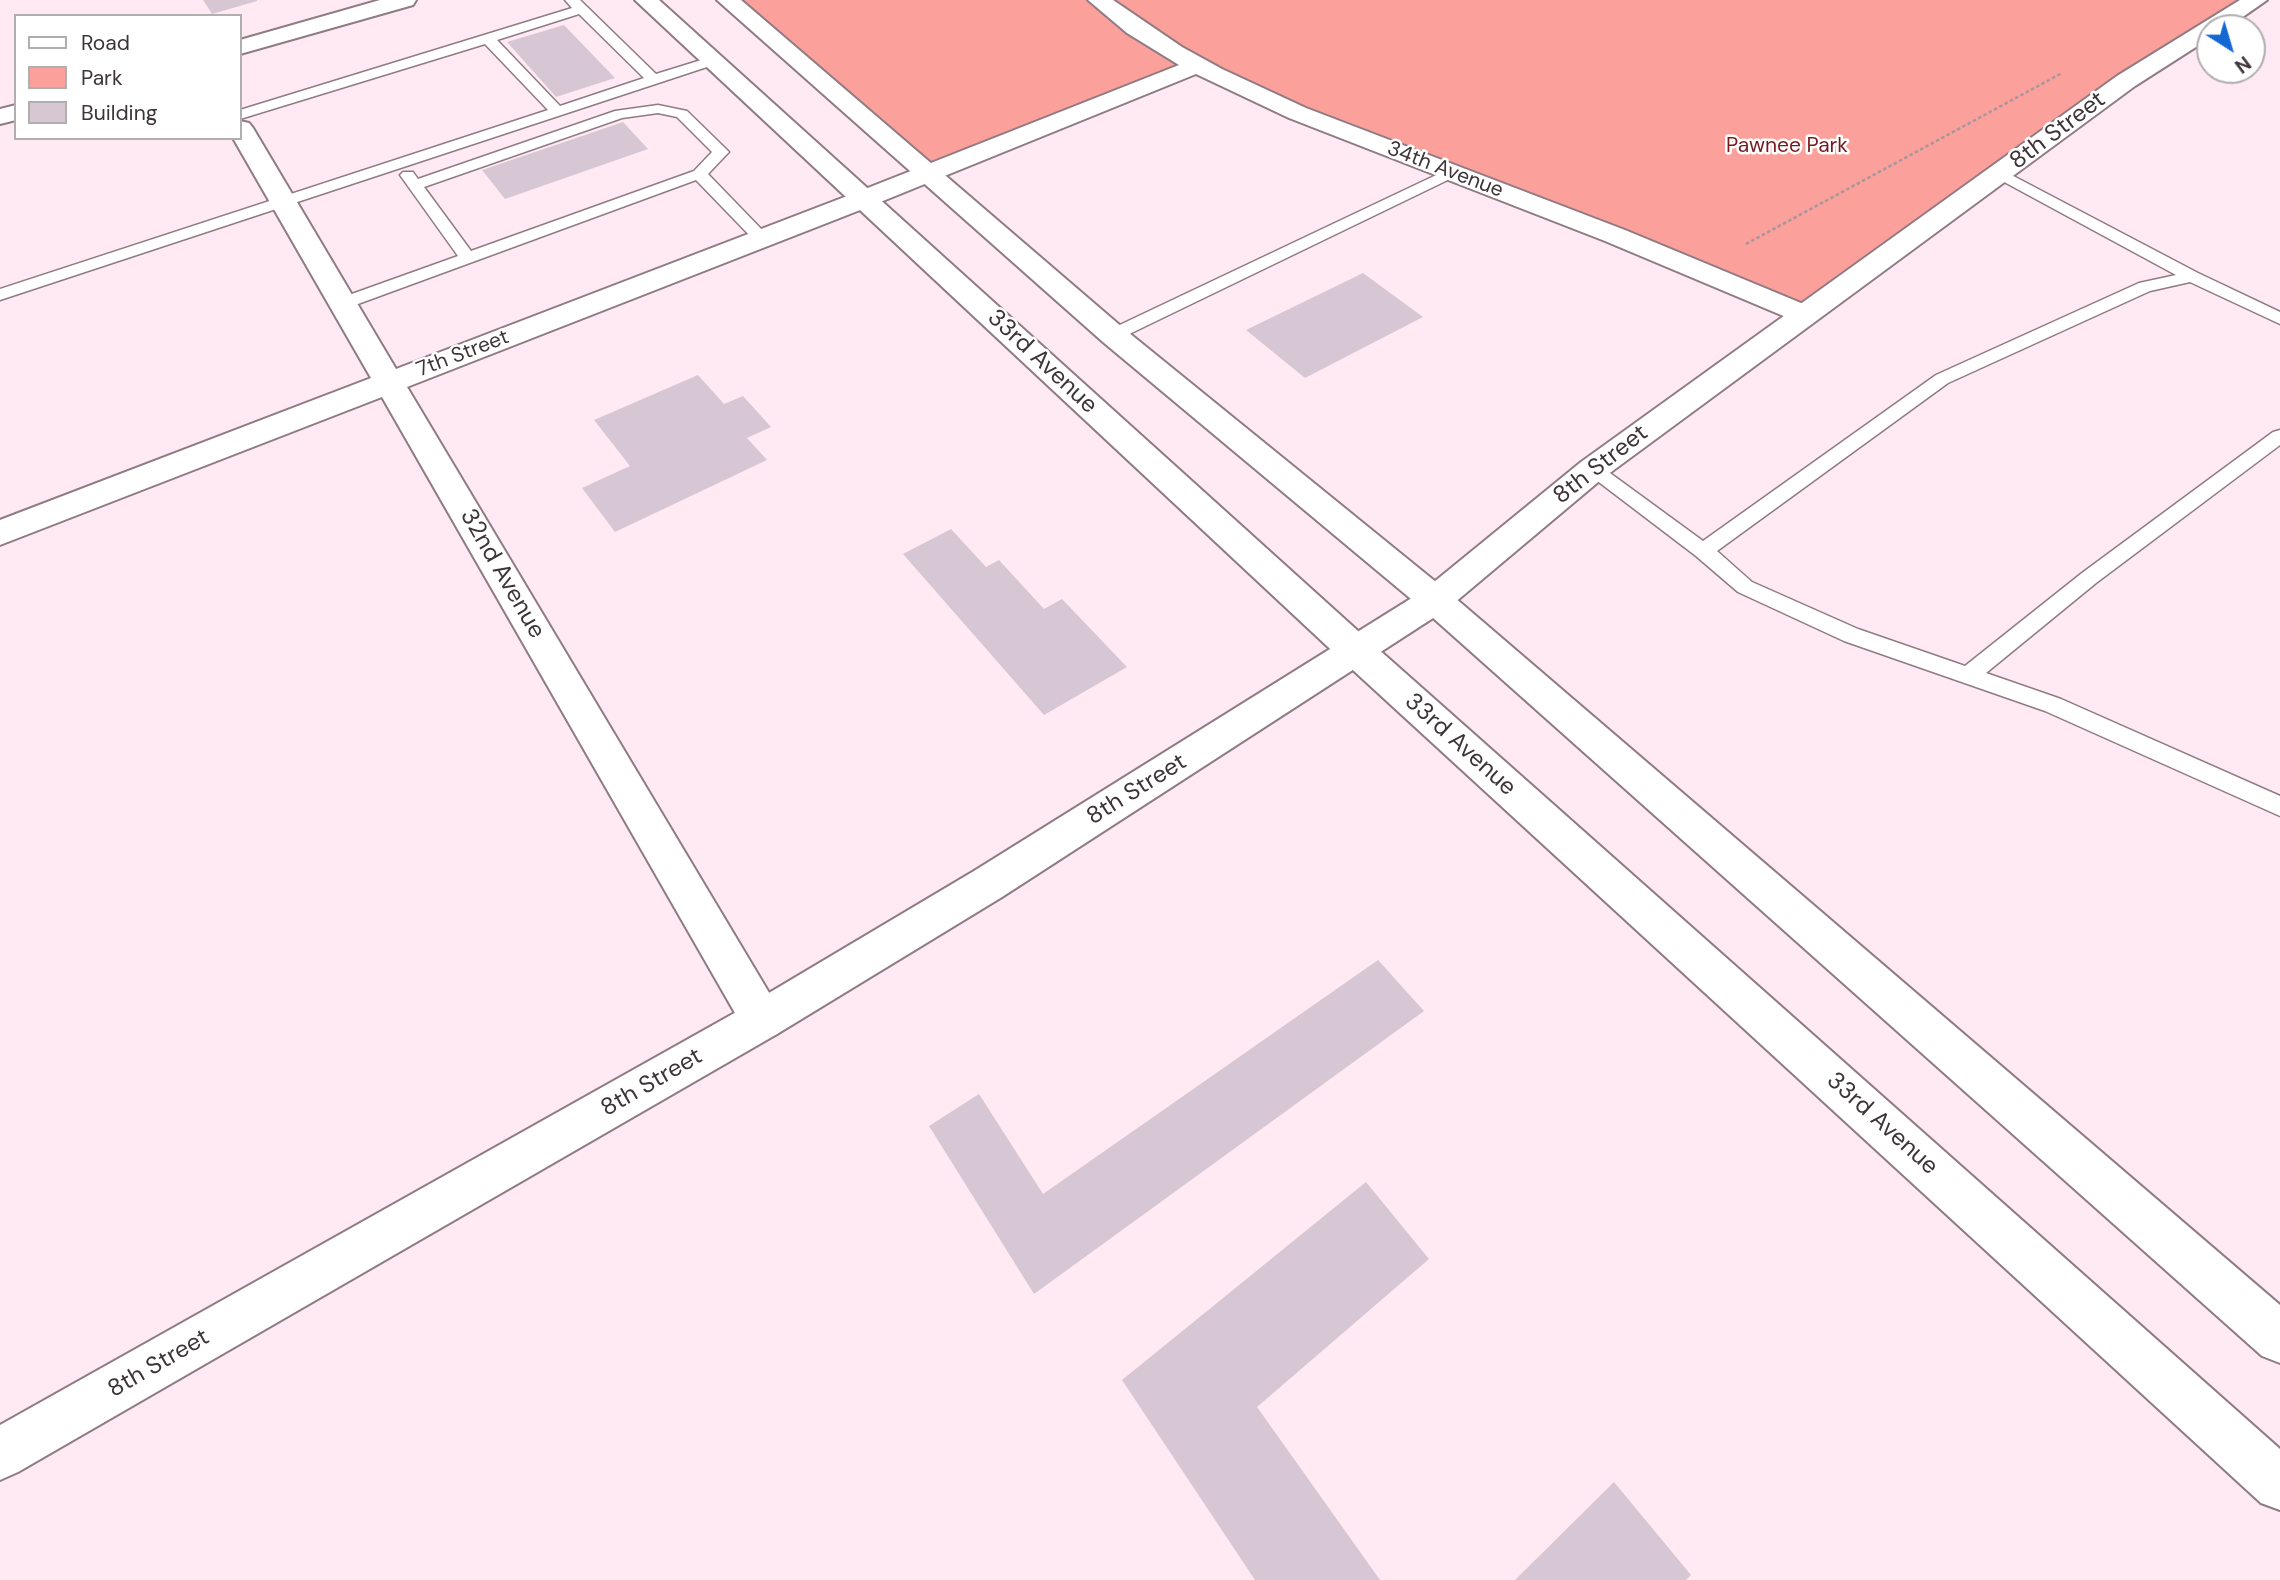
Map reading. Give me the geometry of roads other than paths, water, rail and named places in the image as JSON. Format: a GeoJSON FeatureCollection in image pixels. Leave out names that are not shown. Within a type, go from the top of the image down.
{"type":"FeatureCollection","features":[{"type":"Feature","properties":{"kind":"main road"},"geometry":{"type":"LineString","coordinates":[[242,46],[405,0]]}},
{"type":"Feature","properties":{"kind":"main road","name":"33rd Avenue"},"geometry":{"type":"LineString","coordinates":[[646,0],[1355,650],[2280,1484]]}},
{"type":"Feature","properties":{"kind":"main road"},"geometry":{"type":"LineString","coordinates":[[728,0],[1113,335],[1435,600],[2280,1338]]}},
{"type":"Feature","properties":{"kind":"main road","name":"34th Avenue"},"geometry":{"type":"LineString","coordinates":[[1100,0],[1177,54],[1280,107],[1703,268],[1803,314]]}},
{"type":"Feature","properties":{"kind":"main road","name":"8th Street"},"geometry":{"type":"LineString","coordinates":[[2233,14],[2256,0]]}},
{"type":"Feature","properties":{"kind":"main road","name":"8th Street"},"geometry":{"type":"LineString","coordinates":[[0,1454],[762,1020],[988,884],[1435,600],[1592,470],[2126,81],[2196,37]]}},
{"type":"Feature","properties":{"kind":"main road","name":"7th Street"},"geometry":{"type":"LineString","coordinates":[[0,533],[926,175],[1199,65]]}},
{"type":"Feature","properties":{"kind":"main road","name":"32nd Avenue"},"geometry":{"type":"LineString","coordinates":[[242,132],[762,1020]]}},
{"type":"Feature","properties":{"kind":"lane"},"geometry":{"type":"LineString","coordinates":[[242,114],[488,38],[577,4],[654,80]]}},
{"type":"Feature","properties":{"kind":"lane"},"geometry":{"type":"LineString","coordinates":[[488,38],[558,112]]}},
{"type":"Feature","properties":{"kind":"lane"},"geometry":{"type":"LineString","coordinates":[[0,295],[712,61]]}},
{"type":"Feature","properties":{"kind":"lane"},"geometry":{"type":"LineString","coordinates":[[634,87],[658,109]]}},
{"type":"Feature","properties":{"kind":"lane"},"geometry":{"type":"LineString","coordinates":[[341,304],[699,174],[721,152],[682,114],[658,109],[621,114],[415,185]]}},
{"type":"Feature","properties":{"kind":"lane"},"geometry":{"type":"LineString","coordinates":[[400,164],[468,258]]}},
{"type":"Feature","properties":{"kind":"lane"},"geometry":{"type":"LineString","coordinates":[[1113,335],[1451,173]]}},
{"type":"Feature","properties":{"kind":"lane"},"geometry":{"type":"LineString","coordinates":[[699,174],[761,238]]}},
{"type":"Feature","properties":{"kind":"lane"},"geometry":{"type":"LineString","coordinates":[[2000,174],[2192,277],[2280,319]]}},
{"type":"Feature","properties":{"kind":"lane"},"geometry":{"type":"LineString","coordinates":[[1703,551],[1942,379],[2145,287],[2192,277]]}},
{"type":"Feature","properties":{"kind":"lane"},"geometry":{"type":"LineString","coordinates":[[1967,676],[2089,578],[2280,436]]}},
{"type":"Feature","properties":{"kind":"lane"},"geometry":{"type":"LineString","coordinates":[[1592,470],[1703,551],[1745,587],[1851,635],[2053,705],[2278,801]]}},
{"type":"Feature","properties":{"kind":"park label","name":"Pawnee Park"},"geometry":{"type":"Point","coordinates":[1787,146]}}]}
